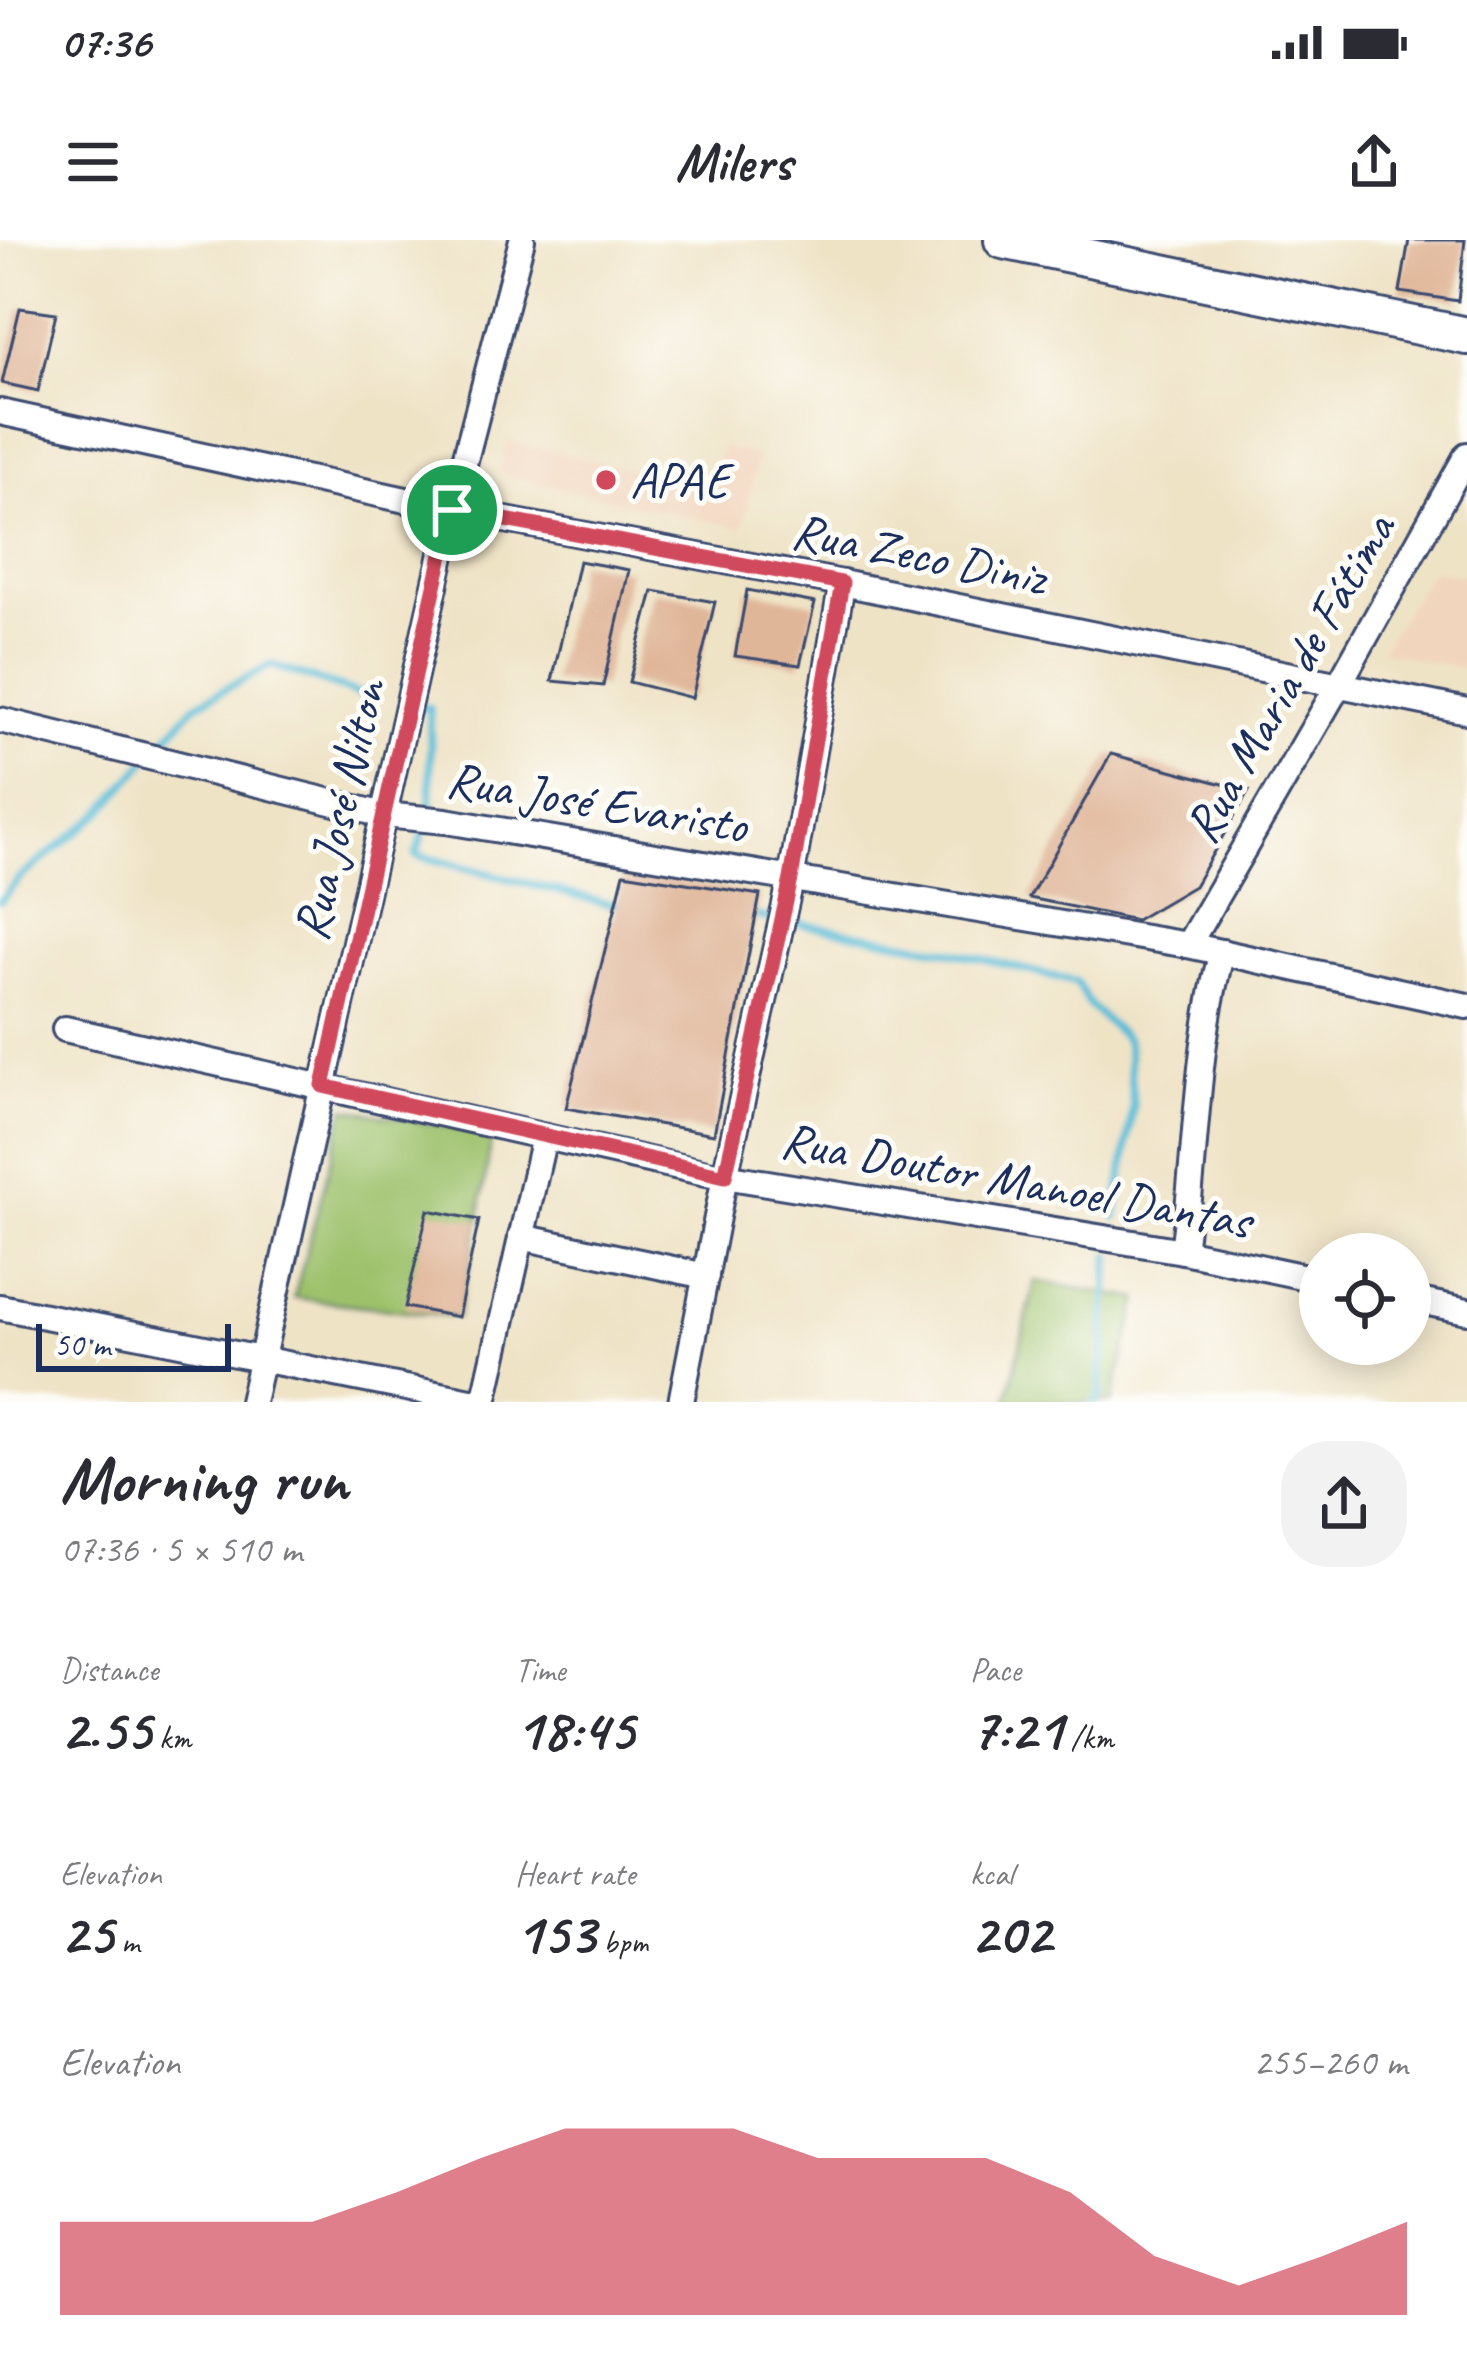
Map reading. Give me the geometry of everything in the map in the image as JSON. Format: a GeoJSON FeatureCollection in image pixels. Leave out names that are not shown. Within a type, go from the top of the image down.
{"type":"FeatureCollection","features":[{"type":"Feature","properties":{"kind":"main road"},"geometry":{"type":"LineString","coordinates":[[1003,240],[1467,336]]}},
{"type":"Feature","properties":{"kind":"street","name":"Rua José Nilton"},"geometry":{"type":"LineString","coordinates":[[252,1402],[452,510],[522,240]]}},
{"type":"Feature","properties":{"kind":"street","name":"Rua Zeco Diniz"},"geometry":{"type":"LineString","coordinates":[[0,412],[452,510],[842,583],[1467,712]]}},
{"type":"Feature","properties":{"kind":"street","name":"Rua Maria de Fátima"},"geometry":{"type":"LineString","coordinates":[[1188,945],[1467,455]]}},
{"type":"Feature","properties":{"kind":"street"},"geometry":{"type":"LineString","coordinates":[[681,1402],[789,890],[842,583]]}},
{"type":"Feature","properties":{"kind":"street","name":"Rua José Evaristo"},"geometry":{"type":"LineString","coordinates":[[0,720],[384,815],[446,821],[789,890],[1188,945],[1467,1006]]}},
{"type":"Feature","properties":{"kind":"street"},"geometry":{"type":"LineString","coordinates":[[1183,1251],[1202,1062],[1222,952]]}},
{"type":"Feature","properties":{"kind":"street","name":"Rua Doutor Manoel Dantas"},"geometry":{"type":"LineString","coordinates":[[64,1029],[725,1176],[1183,1251],[1299,1276]]}},
{"type":"Feature","properties":{"kind":"street"},"geometry":{"type":"LineString","coordinates":[[0,1306],[480,1402],[544,1137]]}},
{"type":"Feature","properties":{"kind":"street"},"geometry":{"type":"LineString","coordinates":[[521,1238],[706,1276]]}},
{"type":"Feature","properties":{"kind":"street"},"geometry":{"type":"LineString","coordinates":[[1431,1303],[1467,1310]]}},
{"type":"Feature","properties":{"kind":"shaded area","name":"APAE"},"geometry":{"type":"Polygon","coordinates":[[[507,441],[712,487],[721,447],[758,456],[742,528],[499,474],[507,441]]]}},
{"type":"Feature","properties":{"kind":"shaded area"},"geometry":{"type":"Polygon","coordinates":[[[1432,570],[1467,576],[1467,670],[1381,650],[1432,570]]]}},
{"type":"Feature","properties":{"kind":"green space"},"geometry":{"type":"Polygon","coordinates":[[[345,1108],[492,1135],[458,1317],[294,1298],[345,1108]]]}},
{"type":"Feature","properties":{"kind":"green space"},"geometry":{"type":"Polygon","coordinates":[[[1035,1281],[1139,1299],[1112,1402],[1007,1402],[1035,1281]]]}},
{"type":"Feature","properties":{"kind":"building"},"geometry":{"type":"Polygon","coordinates":[[[1409,240],[1465,240],[1458,301],[1400,292],[1409,240]]]}},
{"type":"Feature","properties":{"kind":"building"},"geometry":{"type":"Polygon","coordinates":[[[20,308],[56,313],[38,391],[2,383],[20,308]]]}},
{"type":"Feature","properties":{"kind":"building"},"geometry":{"type":"Polygon","coordinates":[[[579,561],[629,570],[603,686],[552,681],[579,561]]]}},
{"type":"Feature","properties":{"kind":"building"},"geometry":{"type":"Polygon","coordinates":[[[747,590],[815,603],[800,665],[735,656],[747,590]]]}},
{"type":"Feature","properties":{"kind":"building"},"geometry":{"type":"Polygon","coordinates":[[[653,591],[715,602],[692,698],[629,682],[653,591]]]}},
{"type":"Feature","properties":{"kind":"building"},"geometry":{"type":"Polygon","coordinates":[[[1111,754],[1249,791],[1194,886],[1136,920],[1029,898],[1111,754]]]}},
{"type":"Feature","properties":{"kind":"building"},"geometry":{"type":"Polygon","coordinates":[[[624,873],[760,895],[714,1134],[566,1108],[624,873]]]}},
{"type":"Feature","properties":{"kind":"building"},"geometry":{"type":"Polygon","coordinates":[[[428,1210],[479,1220],[458,1317],[405,1307],[428,1210]]]}},
{"type":"Feature","properties":{"kind":"waterway"},"geometry":{"type":"LineString","coordinates":[[0,901],[20,878],[102,812],[195,705],[271,665],[362,695]]}},
{"type":"Feature","properties":{"kind":"waterway"},"geometry":{"type":"LineString","coordinates":[[415,706],[430,708],[431,810],[416,855],[622,905]]}},
{"type":"Feature","properties":{"kind":"waterway"},"geometry":{"type":"LineString","coordinates":[[751,915],[941,949],[1076,982],[1092,1008],[1127,1040],[1133,1105],[1116,1217]]}},
{"type":"Feature","properties":{"kind":"waterway"},"geometry":{"type":"LineString","coordinates":[[1095,1402],[1100,1395],[1110,1256]]}},
{"type":"Feature","properties":{"kind":"place","name":"APAE"},"geometry":{"type":"Point","coordinates":[606,480]}},
{"type":"Feature","properties":{"kind":"route"},"geometry":{"type":"LineString","coordinates":[[452,510],[842,583],[791,879],[725,1176],[323,1086],[452,510]]}}]}
